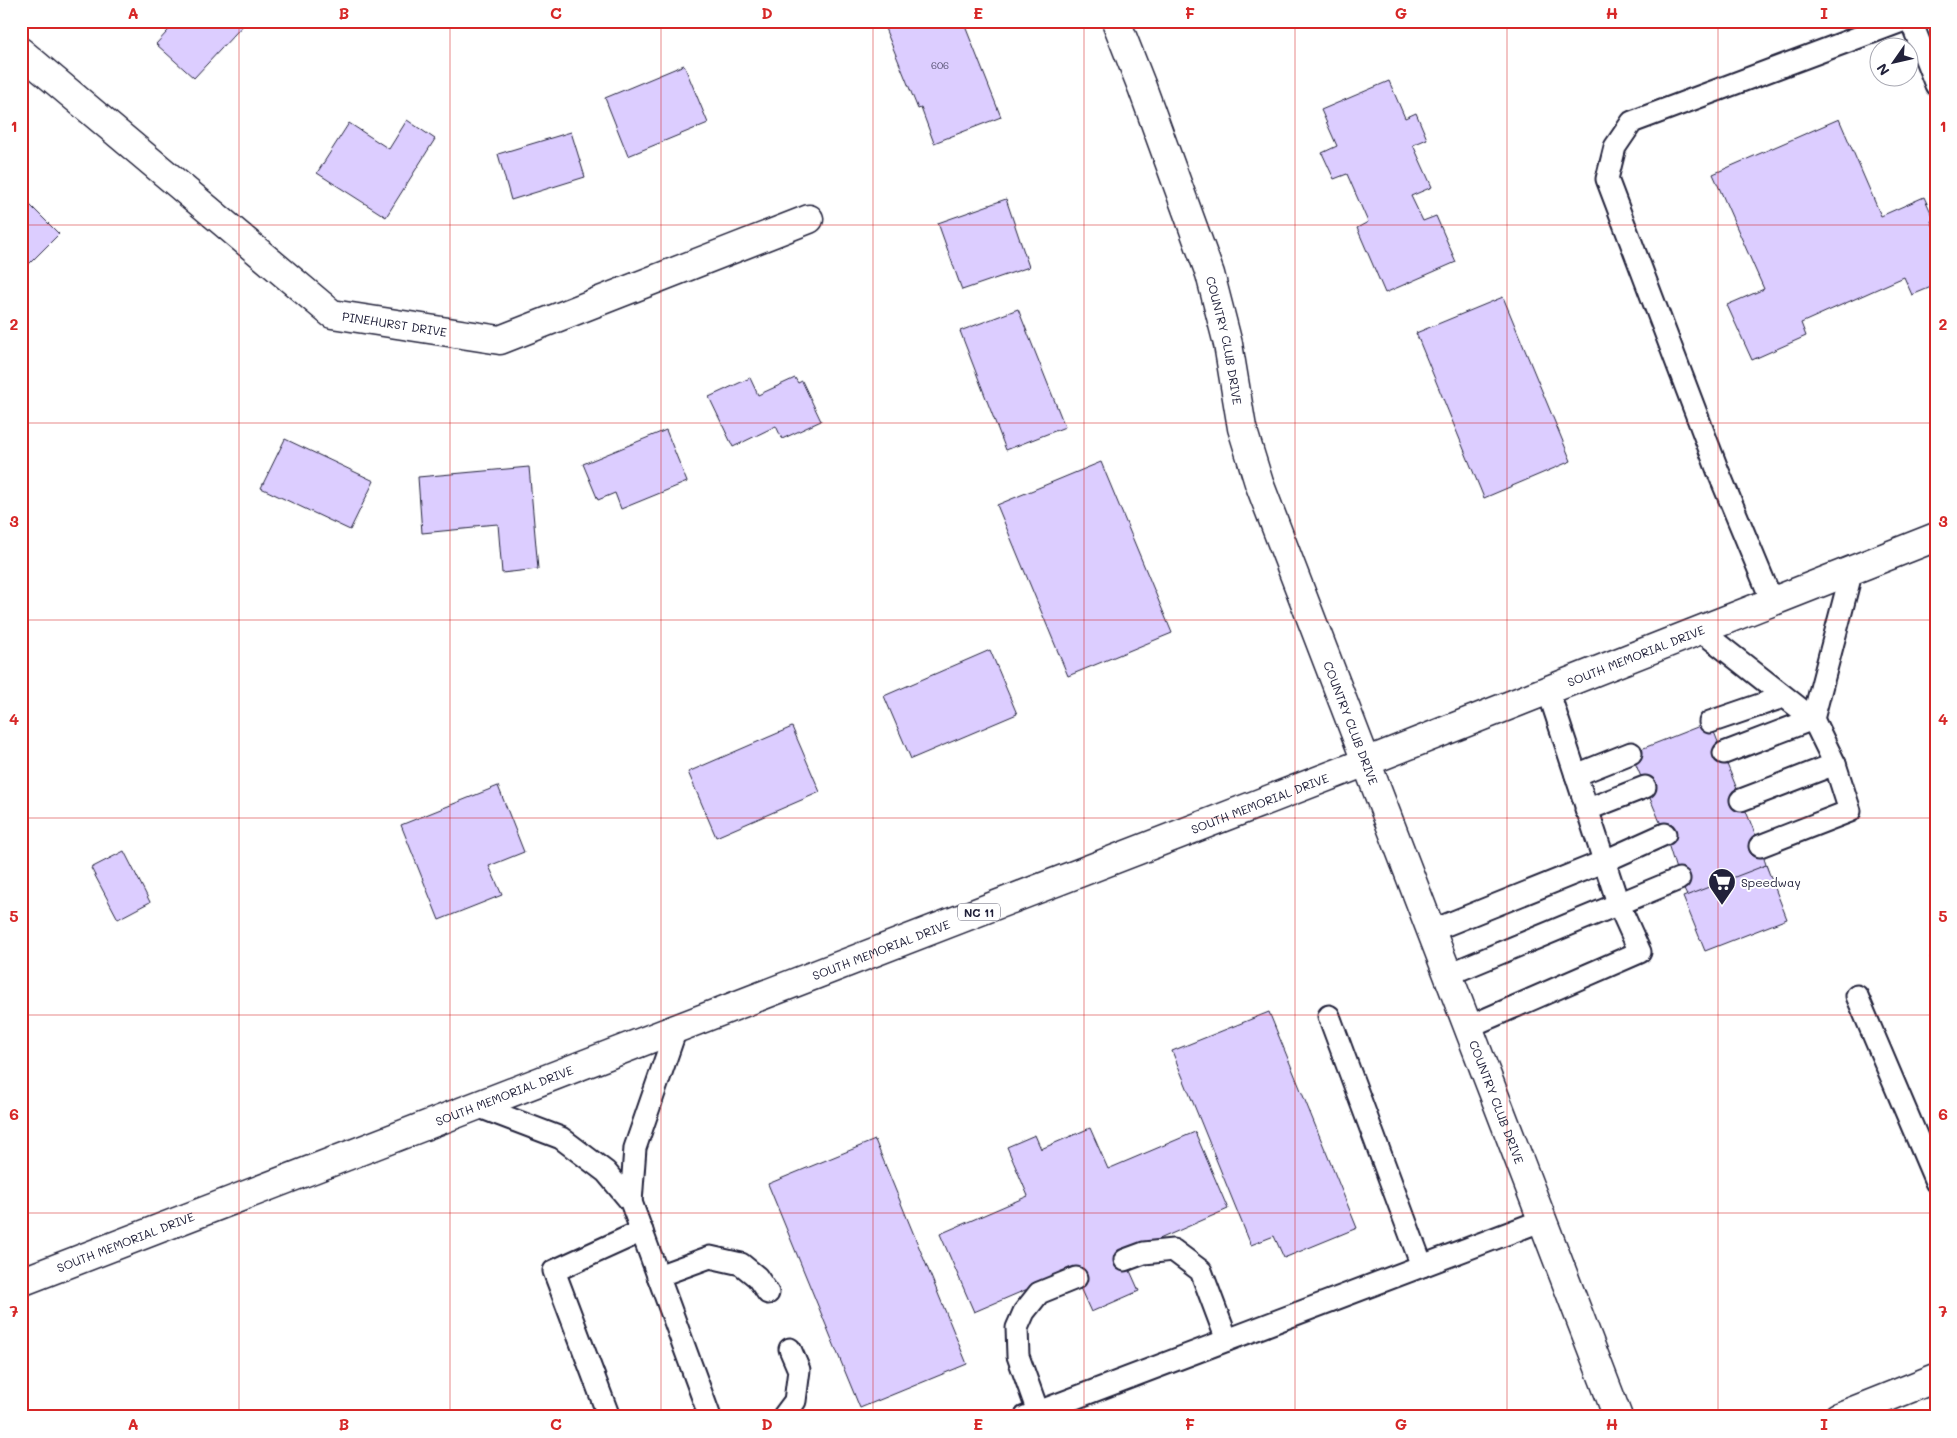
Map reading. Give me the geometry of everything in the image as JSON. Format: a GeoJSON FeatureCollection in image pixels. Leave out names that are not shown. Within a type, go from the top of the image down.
{"type":"FeatureCollection","features":[{"type":"Feature","properties":{"kind":"street","name":"COUNTRY CLUB DRIVE"},"geometry":{"type":"LineString","coordinates":[[1116,21],[1210,274],[1228,344],[1242,428],[1259,483],[1618,1417]]}},
{"type":"Feature","properties":{"kind":"street","name":"PINEHURST DRIVE"},"geometry":{"type":"LineString","coordinates":[[21,52],[332,314],[500,340],[810,219]]}},
{"type":"Feature","properties":{"kind":"street","name":"SOUTH MEMORIAL DRIVE"},"geometry":{"type":"LineString","coordinates":[[21,1282],[1366,762],[1936,537]]}},
{"type":"Feature","properties":{"kind":"street"},"geometry":{"type":"LineString","coordinates":[[1838,1417],[1936,1378]]}},
{"type":"Feature","properties":{"kind":"lane"},"geometry":{"type":"LineString","coordinates":[[1772,601],[1718,471],[1607,179],[1615,147],[1632,122],[1902,21]]}},
{"type":"Feature","properties":{"kind":"lane"},"geometry":{"type":"LineString","coordinates":[[1911,21],[1936,85]]}},
{"type":"Feature","properties":{"kind":"lane"},"geometry":{"type":"LineString","coordinates":[[1813,720],[1852,570]]}},
{"type":"Feature","properties":{"kind":"lane"},"geometry":{"type":"LineString","coordinates":[[1700,630],[1813,720],[1835,764],[1850,810],[1760,846]]}},
{"type":"Feature","properties":{"kind":"lane"},"geometry":{"type":"LineString","coordinates":[[1468,1027],[1640,952],[1618,903],[1548,690]]}},
{"type":"Feature","properties":{"kind":"lane"},"geometry":{"type":"LineString","coordinates":[[1710,722],[1784,697]]}},
{"type":"Feature","properties":{"kind":"lane"},"geometry":{"type":"LineString","coordinates":[[1724,753],[1813,720]]}},
{"type":"Feature","properties":{"kind":"lane"},"geometry":{"type":"LineString","coordinates":[[1576,775],[1631,753]]}},
{"type":"Feature","properties":{"kind":"lane"},"geometry":{"type":"LineString","coordinates":[[1741,800],[1835,764]]}},
{"type":"Feature","properties":{"kind":"lane"},"geometry":{"type":"LineString","coordinates":[[1586,810],[1645,787]]}},
{"type":"Feature","properties":{"kind":"lane"},"geometry":{"type":"LineString","coordinates":[[1431,931],[1605,861],[1665,834]]}},
{"type":"Feature","properties":{"kind":"lane"},"geometry":{"type":"LineString","coordinates":[[1447,975],[1680,879]]}},
{"type":"Feature","properties":{"kind":"lane"},"geometry":{"type":"LineString","coordinates":[[1857,996],[1936,1182]]}},
{"type":"Feature","properties":{"kind":"lane"},"geometry":{"type":"LineString","coordinates":[[1329,1016],[1422,1266]]}},
{"type":"Feature","properties":{"kind":"lane"},"geometry":{"type":"LineString","coordinates":[[631,1202],[635,1148],[676,1029]]}},
{"type":"Feature","properties":{"kind":"lane"},"geometry":{"type":"LineString","coordinates":[[477,1106],[561,1138],[606,1172],[631,1202],[710,1417]]}},
{"type":"Feature","properties":{"kind":"lane"},"geometry":{"type":"LineString","coordinates":[[1076,1278],[1039,1293],[1024,1312],[1017,1328],[1018,1356],[1032,1414],[1543,1220]]}},
{"type":"Feature","properties":{"kind":"lane"},"geometry":{"type":"LineString","coordinates":[[609,1417],[554,1271],[642,1231]]}},
{"type":"Feature","properties":{"kind":"lane"},"geometry":{"type":"LineString","coordinates":[[1125,1260],[1144,1253],[1173,1250],[1201,1270],[1227,1340]]}},
{"type":"Feature","properties":{"kind":"lane"},"geometry":{"type":"LineString","coordinates":[[658,1276],[710,1257],[741,1264],[757,1277],[768,1293]]}},
{"type":"Feature","properties":{"kind":"lane"},"geometry":{"type":"LineString","coordinates":[[783,1417],[794,1401],[799,1370],[790,1349]]}},
{"type":"Feature","properties":{"kind":"building"},"geometry":{"type":"Polygon","coordinates":[[[177,21],[247,21],[194,78],[156,44],[177,21]]]}},
{"type":"Feature","properties":{"kind":"building"},"geometry":{"type":"Polygon","coordinates":[[[882,21],[963,21],[1001,117],[934,143],[921,108],[918,109],[882,21]]]}},
{"type":"Feature","properties":{"kind":"building"},"geometry":{"type":"Polygon","coordinates":[[[684,65],[708,123],[628,156],[605,98],[684,65]]]}},
{"type":"Feature","properties":{"kind":"building"},"geometry":{"type":"Polygon","coordinates":[[[1389,81],[1405,118],[1416,113],[1427,139],[1413,145],[1432,187],[1411,196],[1423,221],[1436,216],[1456,262],[1385,293],[1357,228],[1368,222],[1347,174],[1334,179],[1322,153],[1337,146],[1321,110],[1389,81]]]}},
{"type":"Feature","properties":{"kind":"building"},"geometry":{"type":"Polygon","coordinates":[[[1839,119],[1881,216],[1924,197],[1934,219],[1931,221],[1936,232],[1936,285],[1912,295],[1904,277],[1801,323],[1806,336],[1752,360],[1727,305],[1764,289],[1713,174],[1839,119]]]}},
{"type":"Feature","properties":{"kind":"building"},"geometry":{"type":"Polygon","coordinates":[[[407,120],[435,139],[386,217],[317,173],[349,123],[389,149],[407,120]]]}},
{"type":"Feature","properties":{"kind":"building"},"geometry":{"type":"Polygon","coordinates":[[[571,132],[585,177],[511,200],[498,154],[571,132]]]}},
{"type":"Feature","properties":{"kind":"building"},"geometry":{"type":"Polygon","coordinates":[[[21,196],[59,234],[21,272],[21,196]]]}},
{"type":"Feature","properties":{"kind":"building"},"geometry":{"type":"Polygon","coordinates":[[[1006,199],[1029,267],[962,290],[938,223],[1006,199]]]}},
{"type":"Feature","properties":{"kind":"building"},"geometry":{"type":"Polygon","coordinates":[[[1503,297],[1571,461],[1484,498],[1416,333],[1503,297]]]}},
{"type":"Feature","properties":{"kind":"building"},"geometry":{"type":"Polygon","coordinates":[[[1018,309],[1065,427],[1006,450],[960,331],[1018,309]]]}},
{"type":"Feature","properties":{"kind":"building"},"geometry":{"type":"Polygon","coordinates":[[[750,378],[758,395],[795,378],[798,383],[802,381],[821,421],[782,439],[776,426],[733,447],[709,397],[750,378]]]}},
{"type":"Feature","properties":{"kind":"building"},"geometry":{"type":"Polygon","coordinates":[[[666,430],[687,482],[621,509],[615,493],[598,500],[583,464],[666,430]]]}},
{"type":"Feature","properties":{"kind":"building"},"geometry":{"type":"Polygon","coordinates":[[[285,439],[374,481],[350,530],[261,488],[285,439]]]}},
{"type":"Feature","properties":{"kind":"building"},"geometry":{"type":"Polygon","coordinates":[[[1101,462],[1172,633],[1068,676],[997,505],[1101,462]]]}},
{"type":"Feature","properties":{"kind":"building"},"geometry":{"type":"Polygon","coordinates":[[[529,467],[538,569],[502,573],[498,524],[422,533],[418,477],[529,467]]]}},
{"type":"Feature","properties":{"kind":"building"},"geometry":{"type":"Polygon","coordinates":[[[990,650],[1017,714],[911,759],[884,696],[990,650]]]}},
{"type":"Feature","properties":{"kind":"building"},"geometry":{"type":"Polygon","coordinates":[[[1710,722],[1760,846],[1768,871],[1690,902],[1679,879],[1665,834],[1631,753],[1710,722]]]}},
{"type":"Feature","properties":{"kind":"building"},"geometry":{"type":"Polygon","coordinates":[[[792,727],[820,792],[716,837],[688,772],[792,727]]]}},
{"type":"Feature","properties":{"kind":"building"},"geometry":{"type":"Polygon","coordinates":[[[498,786],[524,852],[489,866],[502,895],[439,920],[401,825],[498,786]]]}},
{"type":"Feature","properties":{"kind":"building"},"geometry":{"type":"Polygon","coordinates":[[[124,851],[150,902],[118,919],[91,868],[124,851]]]}},
{"type":"Feature","properties":{"kind":"building"},"geometry":{"type":"Polygon","coordinates":[[[1766,865],[1787,919],[1705,951],[1683,897],[1766,865]]]}},
{"type":"Feature","properties":{"kind":"building"},"geometry":{"type":"Polygon","coordinates":[[[1936,954],[1936,969],[1930,957],[1936,954]]]}},
{"type":"Feature","properties":{"kind":"building"},"geometry":{"type":"Polygon","coordinates":[[[1269,1012],[1357,1228],[1284,1258],[1274,1236],[1251,1245],[1172,1051],[1269,1012]]]}},
{"type":"Feature","properties":{"kind":"building"},"geometry":{"type":"Polygon","coordinates":[[[1090,1128],[1108,1169],[1195,1132],[1228,1209],[1123,1255],[1139,1291],[1091,1312],[1072,1270],[974,1312],[940,1234],[1028,1196],[1007,1147],[1035,1135],[1041,1149],[1090,1128]]]}},
{"type":"Feature","properties":{"kind":"building"},"geometry":{"type":"Polygon","coordinates":[[[875,1140],[967,1364],[860,1408],[768,1184],[875,1140]]]}},
{"type":"Feature","properties":{"kind":"place","name":"Speedway"},"geometry":{"type":"Point","coordinates":[1722,906]}}]}
